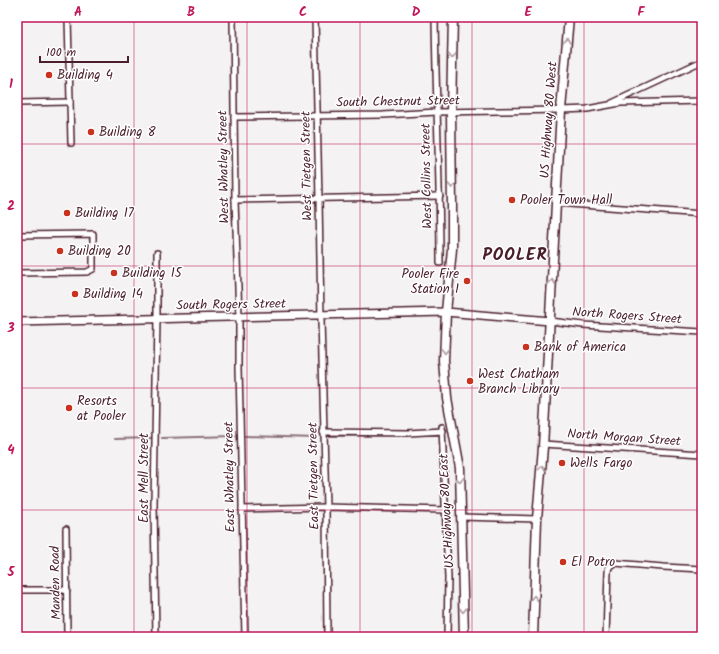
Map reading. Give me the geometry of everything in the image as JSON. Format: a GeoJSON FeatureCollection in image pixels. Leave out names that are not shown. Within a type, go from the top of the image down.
{"type":"FeatureCollection","features":[{"type":"Feature","properties":{"kind":"main road"},"geometry":{"type":"LineString","coordinates":[[446,312],[452,249],[451,112],[453,17]]}},
{"type":"Feature","properties":{"kind":"main road","name":"US Highway 80 West"},"geometry":{"type":"LineString","coordinates":[[550,321],[561,110],[569,17]]}},
{"type":"Feature","properties":{"kind":"main road","name":"US Highway 80 East"},"geometry":{"type":"LineString","coordinates":[[446,312],[444,361],[448,398],[460,468],[464,637]]}},
{"type":"Feature","properties":{"kind":"main road"},"geometry":{"type":"LineString","coordinates":[[532,637],[537,519],[544,444],[550,321]]}},
{"type":"Feature","properties":{"kind":"street"},"geometry":{"type":"LineString","coordinates":[[68,17],[71,143]]}},
{"type":"Feature","properties":{"kind":"street","name":"West Whatley Street"},"geometry":{"type":"LineString","coordinates":[[233,17],[235,200],[239,317]]}},
{"type":"Feature","properties":{"kind":"street","name":"West Tietgen Street"},"geometry":{"type":"LineString","coordinates":[[315,17],[321,315]]}},
{"type":"Feature","properties":{"kind":"street","name":"West Collins Street"},"geometry":{"type":"LineString","coordinates":[[435,17],[440,196],[440,263]]}},
{"type":"Feature","properties":{"kind":"street"},"geometry":{"type":"LineString","coordinates":[[602,106],[702,61]]}},
{"type":"Feature","properties":{"kind":"street"},"geometry":{"type":"LineString","coordinates":[[602,106],[620,103],[702,101]]}},
{"type":"Feature","properties":{"kind":"street"},"geometry":{"type":"LineString","coordinates":[[17,103],[70,102]]}},
{"type":"Feature","properties":{"kind":"street","name":"South Chestnut Street"},"geometry":{"type":"LineString","coordinates":[[234,117],[384,115],[437,112],[561,110],[587,109],[602,106]]}},
{"type":"Feature","properties":{"kind":"street"},"geometry":{"type":"LineString","coordinates":[[235,200],[440,196]]}},
{"type":"Feature","properties":{"kind":"street"},"geometry":{"type":"LineString","coordinates":[[556,203],[702,214]]}},
{"type":"Feature","properties":{"kind":"street"},"geometry":{"type":"LineString","coordinates":[[17,234],[93,234],[93,269],[87,272],[17,273]]}},
{"type":"Feature","properties":{"kind":"street","name":"East Mell Street"},"geometry":{"type":"LineString","coordinates":[[156,637],[154,500],[157,253]]}},
{"type":"Feature","properties":{"kind":"street","name":"South Rogers Street"},"geometry":{"type":"LineString","coordinates":[[17,322],[446,312],[550,321]]}},
{"type":"Feature","properties":{"kind":"street","name":"East Tietgen Street"},"geometry":{"type":"LineString","coordinates":[[321,315],[326,507],[327,637]]}},
{"type":"Feature","properties":{"kind":"street","name":"East Whatley Street"},"geometry":{"type":"LineString","coordinates":[[239,317],[245,637]]}},
{"type":"Feature","properties":{"kind":"street","name":"North Rogers Street"},"geometry":{"type":"LineString","coordinates":[[550,321],[571,324],[702,332]]}},
{"type":"Feature","properties":{"kind":"street"},"geometry":{"type":"LineString","coordinates":[[323,432],[408,434],[442,429],[448,578],[447,637]]}},
{"type":"Feature","properties":{"kind":"street","name":"North Morgan Street"},"geometry":{"type":"LineString","coordinates":[[544,444],[702,454]]}},
{"type":"Feature","properties":{"kind":"street"},"geometry":{"type":"LineString","coordinates":[[242,509],[326,507],[446,510]]}},
{"type":"Feature","properties":{"kind":"street"},"geometry":{"type":"LineString","coordinates":[[461,517],[537,519]]}},
{"type":"Feature","properties":{"kind":"street","name":"Manden Road"},"geometry":{"type":"LineString","coordinates":[[66,529],[68,637]]}},
{"type":"Feature","properties":{"kind":"street"},"geometry":{"type":"LineString","coordinates":[[606,637],[608,570],[611,565],[616,563],[702,569]]}},
{"type":"Feature","properties":{"kind":"street"},"geometry":{"type":"LineString","coordinates":[[17,590],[67,590]]}},
{"type":"Feature","properties":{"kind":"waterway"},"geometry":{"type":"LineString","coordinates":[[328,436],[392,435]]}},
{"type":"Feature","properties":{"kind":"waterway"},"geometry":{"type":"LineString","coordinates":[[416,435],[439,435]]}},
{"type":"Feature","properties":{"kind":"waterway"},"geometry":{"type":"LineString","coordinates":[[162,438],[235,436]]}},
{"type":"Feature","properties":{"kind":"waterway"},"geometry":{"type":"LineString","coordinates":[[245,436],[316,438]]}},
{"type":"Feature","properties":{"kind":"waterway"},"geometry":{"type":"LineString","coordinates":[[115,439],[152,438]]}},
{"type":"Feature","properties":{"kind":"place","name":"Building 4"},"geometry":{"type":"Point","coordinates":[49,75]}},
{"type":"Feature","properties":{"kind":"place","name":"Building 8"},"geometry":{"type":"Point","coordinates":[91,132]}},
{"type":"Feature","properties":{"kind":"place","name":"Pooler Town Hall"},"geometry":{"type":"Point","coordinates":[512,200]}},
{"type":"Feature","properties":{"kind":"place","name":"Building 17"},"geometry":{"type":"Point","coordinates":[67,213]}},
{"type":"Feature","properties":{"kind":"place","name":"Building 20"},"geometry":{"type":"Point","coordinates":[60,251]}},
{"type":"Feature","properties":{"kind":"place","name":"Building 15"},"geometry":{"type":"Point","coordinates":[114,273]}},
{"type":"Feature","properties":{"kind":"place","name":"Pooler Fire Station 1"},"geometry":{"type":"Point","coordinates":[467,281]}},
{"type":"Feature","properties":{"kind":"place","name":"Building 14"},"geometry":{"type":"Point","coordinates":[75,294]}},
{"type":"Feature","properties":{"kind":"place","name":"Bank of America"},"geometry":{"type":"Point","coordinates":[526,347]}},
{"type":"Feature","properties":{"kind":"place","name":"West Chatham Branch Library"},"geometry":{"type":"Point","coordinates":[470,381]}},
{"type":"Feature","properties":{"kind":"place","name":"Resorts at Pooler"},"geometry":{"type":"Point","coordinates":[69,408]}},
{"type":"Feature","properties":{"kind":"place","name":"Wells Fargo"},"geometry":{"type":"Point","coordinates":[562,463]}},
{"type":"Feature","properties":{"kind":"place","name":"El Potro"},"geometry":{"type":"Point","coordinates":[563,562]}},
{"type":"Feature","properties":{"kind":"district","name":"POOLER"},"geometry":{"type":"Point","coordinates":[515,255]}}]}
